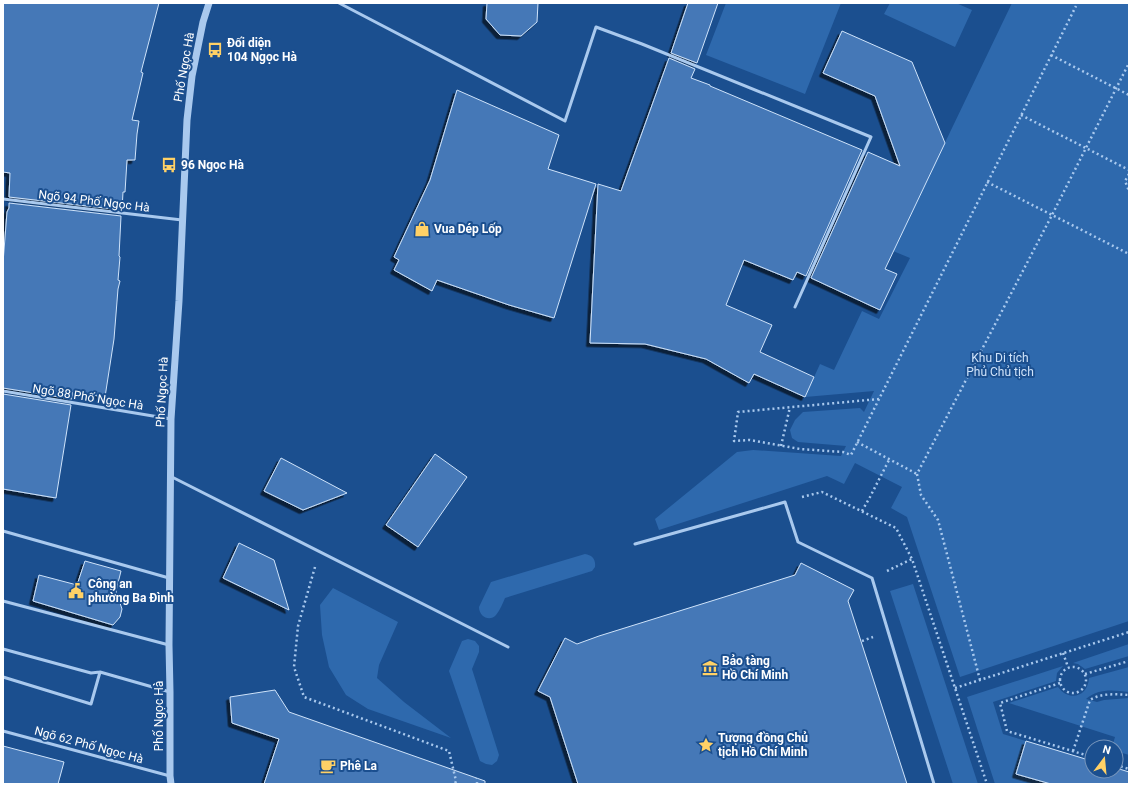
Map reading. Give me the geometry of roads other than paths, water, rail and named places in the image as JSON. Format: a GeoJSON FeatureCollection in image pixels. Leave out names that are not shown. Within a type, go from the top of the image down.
{"type":"FeatureCollection","features":[{"type":"Feature","properties":{"kind":"street","name":"Phố Ngọc Hà"},"geometry":{"type":"LineString","coordinates":[[170,780],[169,645],[171,420],[186,128],[191,83],[208,3]]}},
{"type":"Feature","properties":{"kind":"lane"},"geometry":{"type":"LineString","coordinates":[[339,3],[565,122],[596,27],[642,44],[871,137],[795,307]]}},
{"type":"Feature","properties":{"kind":"lane","name":"Ngõ 94 Phố Ngọc Hà"},"geometry":{"type":"LineString","coordinates":[[3,199],[182,220]]}},
{"type":"Feature","properties":{"kind":"lane","name":"Ngõ 88 Phố Ngọc Hà"},"geometry":{"type":"LineString","coordinates":[[3,392],[171,420]]}},
{"type":"Feature","properties":{"kind":"lane"},"geometry":{"type":"LineString","coordinates":[[170,476],[508,647]]}},
{"type":"Feature","properties":{"kind":"lane"},"geometry":{"type":"LineString","coordinates":[[635,544],[785,502],[798,542],[872,578],[934,784]]}},
{"type":"Feature","properties":{"kind":"lane"},"geometry":{"type":"LineString","coordinates":[[3,531],[170,578]]}},
{"type":"Feature","properties":{"kind":"lane"},"geometry":{"type":"LineString","coordinates":[[3,601],[169,645]]}},
{"type":"Feature","properties":{"kind":"lane"},"geometry":{"type":"LineString","coordinates":[[3,649],[91,673],[100,672],[170,692]]}},
{"type":"Feature","properties":{"kind":"lane"},"geometry":{"type":"LineString","coordinates":[[3,678],[91,704],[100,672]]}},
{"type":"Feature","properties":{"kind":"lane","name":"Ngõ 62 Phố Ngọc Hà"},"geometry":{"type":"LineString","coordinates":[[3,730],[170,780]]}},
{"type":"Feature","properties":{"kind":"place","name":"Đối diện 104 Ngọc Hà"},"geometry":{"type":"Point","coordinates":[215,50]}},
{"type":"Feature","properties":{"kind":"place","name":"96 Ngọc Hà"},"geometry":{"type":"Point","coordinates":[169,165]}},
{"type":"Feature","properties":{"kind":"place","name":"Vua Dép Lốp"},"geometry":{"type":"Point","coordinates":[422,229]}},
{"type":"Feature","properties":{"kind":"place","name":"Công an phường Ba Đình"},"geometry":{"type":"Point","coordinates":[76,591]}},
{"type":"Feature","properties":{"kind":"place","name":"Bảo tàng Hồ Chí Minh"},"geometry":{"type":"Point","coordinates":[710,668]}},
{"type":"Feature","properties":{"kind":"place","name":"Tượng đồng Chủ tịch Hồ Chí Minh"},"geometry":{"type":"Point","coordinates":[706,745]}},
{"type":"Feature","properties":{"kind":"place","name":"Phê La"},"geometry":{"type":"Point","coordinates":[328,766]}},
{"type":"Feature","properties":{"kind":"park label","name":"Khu Di tích Phủ Chủ tịch"},"geometry":{"type":"Point","coordinates":[1000,365]}}]}
